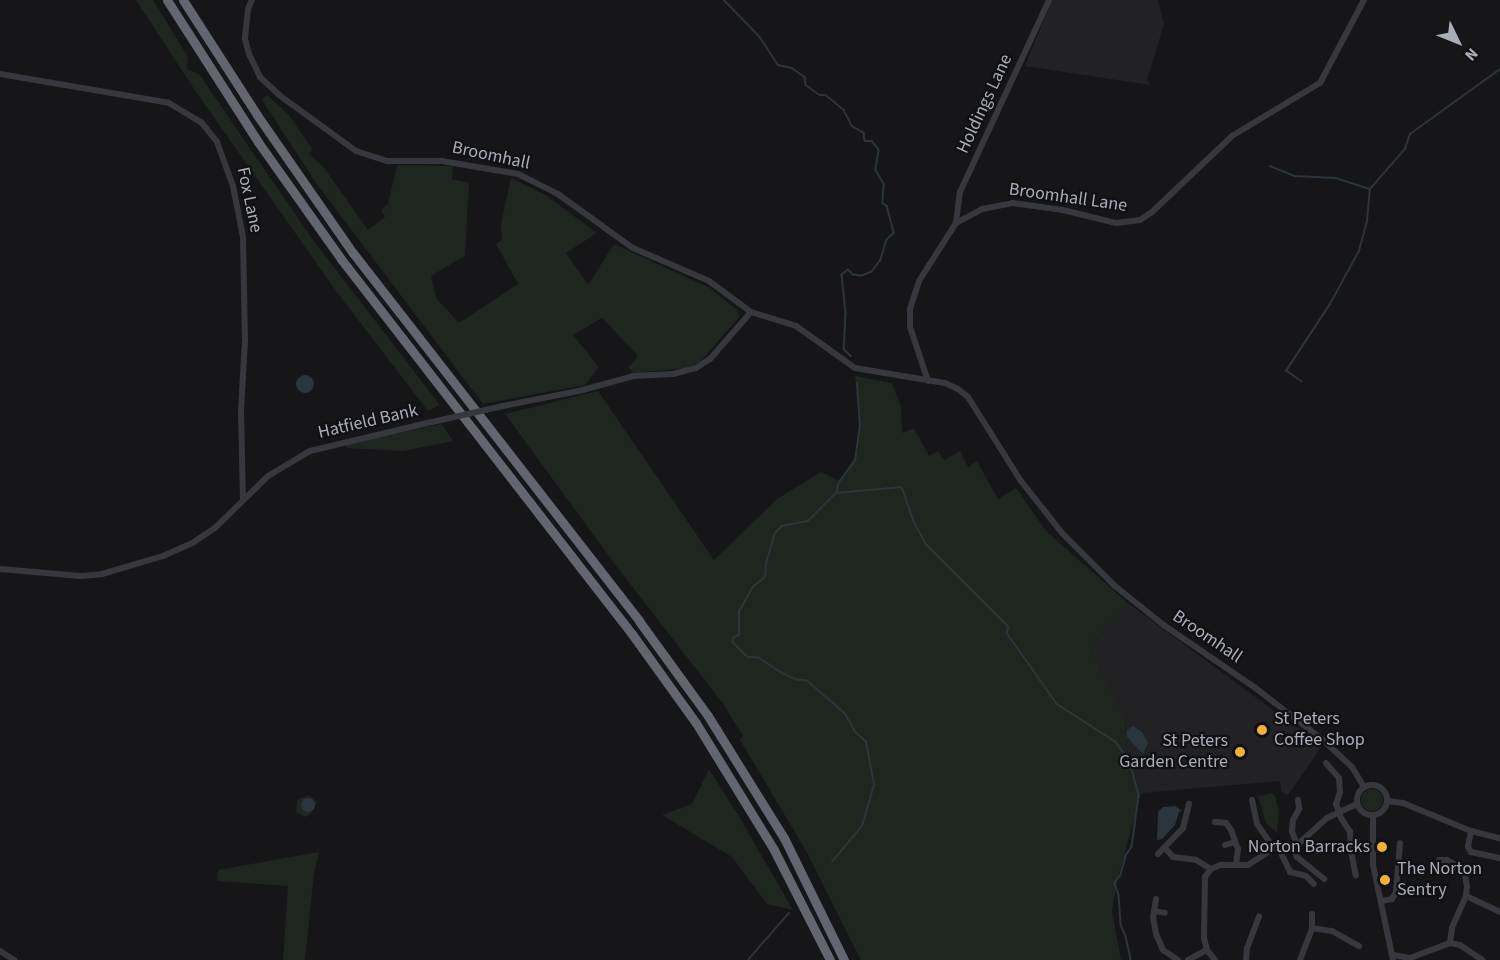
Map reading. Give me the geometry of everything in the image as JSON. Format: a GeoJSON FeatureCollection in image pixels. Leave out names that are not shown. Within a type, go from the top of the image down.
{"type":"FeatureCollection","features":[{"type":"Feature","properties":{"kind":"highway"},"geometry":{"type":"LineString","coordinates":[[167,0],[258,142],[341,259],[625,625],[696,723],[774,850],[830,960]]}},
{"type":"Feature","properties":{"kind":"highway"},"geometry":{"type":"LineString","coordinates":[[183,0],[257,115],[352,253],[639,621],[708,716],[784,838],[844,960]]}},
{"type":"Feature","properties":{"kind":"street","name":"Broomhall"},"geometry":{"type":"LineString","coordinates":[[252,0],[245,24],[247,47],[255,69],[279,95],[347,146],[371,158],[442,161],[509,172],[537,182],[558,194],[623,243],[709,281],[751,312],[796,326],[855,368],[945,383],[968,397],[1021,481],[1062,533],[1139,607],[1254,687],[1323,740],[1352,767],[1364,787]]}},
{"type":"Feature","properties":{"kind":"street","name":"Holdings Lane"},"geometry":{"type":"LineString","coordinates":[[956,223],[960,192],[1049,0]]}},
{"type":"Feature","properties":{"kind":"street","name":"Broomhall Lane"},"geometry":{"type":"LineString","coordinates":[[928,381],[910,327],[910,309],[919,281],[956,223],[982,209],[1012,203],[1063,210],[1116,223],[1140,220],[1152,212],[1232,136],[1306,94],[1320,83],[1364,0]]}},
{"type":"Feature","properties":{"kind":"street","name":"Fox Lane"},"geometry":{"type":"LineString","coordinates":[[0,74],[169,102],[201,122],[217,142],[233,186],[243,237],[246,295],[241,412],[243,500]]}},
{"type":"Feature","properties":{"kind":"street","name":"Hatfield Bank"},"geometry":{"type":"LineString","coordinates":[[0,569],[81,576],[126,568],[163,556],[194,542],[215,528],[268,476],[310,451],[503,406],[579,391],[633,376],[673,374],[696,368],[710,359],[751,312]]}},
{"type":"Feature","properties":{"kind":"street"},"geometry":{"type":"LineString","coordinates":[[1326,763],[1339,778],[1338,812],[1350,832],[1356,876]]}},
{"type":"Feature","properties":{"kind":"street"},"geometry":{"type":"LineString","coordinates":[[1370,785],[1382,788],[1387,801],[1383,810],[1373,815],[1365,813],[1357,804],[1357,796],[1364,787],[1370,785]]}},
{"type":"Feature","properties":{"kind":"street"},"geometry":{"type":"LineString","coordinates":[[1252,800],[1257,824],[1276,847],[1290,872],[1306,876],[1314,884]]}},
{"type":"Feature","properties":{"kind":"street"},"geometry":{"type":"LineString","coordinates":[[1298,800],[1299,809],[1293,820],[1292,831],[1297,857],[1324,879]]}},
{"type":"Feature","properties":{"kind":"street"},"geometry":{"type":"LineString","coordinates":[[1387,801],[1409,805],[1471,831],[1500,838]]}},
{"type":"Feature","properties":{"kind":"street"},"geometry":{"type":"LineString","coordinates":[[1158,854],[1183,828],[1189,804]]}},
{"type":"Feature","properties":{"kind":"street"},"geometry":{"type":"LineString","coordinates":[[1215,960],[1207,950],[1204,938],[1205,877],[1211,869],[1220,865],[1248,866],[1276,847],[1294,846],[1327,818],[1357,804]]}},
{"type":"Feature","properties":{"kind":"street"},"geometry":{"type":"LineString","coordinates":[[1373,815],[1373,865],[1393,957],[1410,958],[1429,953],[1437,946],[1450,943],[1460,945],[1482,960]]}},
{"type":"Feature","properties":{"kind":"street"},"geometry":{"type":"LineString","coordinates":[[1215,822],[1228,825],[1238,855],[1236,865]]}},
{"type":"Feature","properties":{"kind":"street"},"geometry":{"type":"LineString","coordinates":[[1471,831],[1468,847],[1471,852],[1500,858]]}},
{"type":"Feature","properties":{"kind":"street"},"geometry":{"type":"LineString","coordinates":[[1225,845],[1235,842]]}},
{"type":"Feature","properties":{"kind":"street"},"geometry":{"type":"LineString","coordinates":[[1381,901],[1392,899],[1396,892],[1400,843]]}},
{"type":"Feature","properties":{"kind":"street"},"geometry":{"type":"LineString","coordinates":[[1165,849],[1173,857],[1196,860],[1211,869]]}},
{"type":"Feature","properties":{"kind":"street"},"geometry":{"type":"LineString","coordinates":[[1439,860],[1448,860],[1458,866],[1465,875],[1466,896],[1452,928],[1450,943]]}},
{"type":"Feature","properties":{"kind":"street"},"geometry":{"type":"LineString","coordinates":[[1466,896],[1500,912]]}},
{"type":"Feature","properties":{"kind":"street"},"geometry":{"type":"LineString","coordinates":[[1156,899],[1154,926],[1163,950],[1178,960]]}},
{"type":"Feature","properties":{"kind":"street"},"geometry":{"type":"LineString","coordinates":[[1154,911],[1165,913]]}},
{"type":"Feature","properties":{"kind":"street"},"geometry":{"type":"LineString","coordinates":[[1206,912],[1214,914]]}},
{"type":"Feature","properties":{"kind":"street"},"geometry":{"type":"LineString","coordinates":[[1300,960],[1312,928],[1312,914]]}},
{"type":"Feature","properties":{"kind":"street"},"geometry":{"type":"LineString","coordinates":[[1246,960],[1246,948],[1260,916]]}},
{"type":"Feature","properties":{"kind":"street"},"geometry":{"type":"LineString","coordinates":[[1312,928],[1354,938],[1359,946]]}},
{"type":"Feature","properties":{"kind":"street"},"geometry":{"type":"LineString","coordinates":[[1188,960],[1207,950]]}},
{"type":"Feature","properties":{"kind":"street"},"geometry":{"type":"LineString","coordinates":[[0,951],[14,960]]}},
{"type":"Feature","properties":{"kind":"street"},"geometry":{"type":"LineString","coordinates":[[1429,953],[1434,960]]}},
{"type":"Feature","properties":{"kind":"shaded area"},"geometry":{"type":"Polygon","coordinates":[[[136,0],[153,0],[188,57],[187,69],[199,74],[313,240],[440,405],[428,411],[336,291],[194,89],[136,0]]]}},
{"type":"Feature","properties":{"kind":"shaded area"},"geometry":{"type":"Polygon","coordinates":[[[1052,0],[1158,0],[1164,24],[1147,80],[1150,85],[1025,66],[1052,0]]]}},
{"type":"Feature","properties":{"kind":"shaded area"},"geometry":{"type":"Polygon","coordinates":[[[267,95],[289,115],[312,149],[309,154],[325,169],[368,230],[385,217],[381,210],[388,204],[397,165],[453,166],[452,179],[469,183],[465,256],[431,276],[436,298],[459,323],[518,284],[496,244],[502,240],[501,224],[511,178],[544,194],[597,233],[566,253],[588,285],[614,244],[710,288],[737,310],[740,316],[701,361],[687,368],[634,373],[628,368],[638,356],[602,318],[573,335],[599,367],[585,385],[483,404],[316,183],[262,100],[267,95]]]}},
{"type":"Feature","properties":{"kind":"shaded area"},"geometry":{"type":"Polygon","coordinates":[[[305,375],[311,378],[314,384],[311,390],[305,393],[299,390],[296,384],[299,378],[305,375]]]}},
{"type":"Feature","properties":{"kind":"shaded area"},"geometry":{"type":"Polygon","coordinates":[[[855,376],[892,383],[901,407],[902,433],[914,428],[929,456],[938,451],[944,460],[960,451],[968,467],[977,461],[998,499],[1016,488],[1046,531],[1129,604],[1089,646],[1125,716],[1127,750],[1141,793],[1117,882],[1112,911],[1121,960],[861,960],[806,851],[740,740],[743,736],[724,705],[617,567],[505,414],[598,391],[714,560],[777,499],[821,472],[839,481],[858,452],[860,427],[855,376]]]}},
{"type":"Feature","properties":{"kind":"shaded area"},"geometry":{"type":"Polygon","coordinates":[[[442,424],[453,441],[403,451],[347,448],[346,444],[442,424]]]}},
{"type":"Feature","properties":{"kind":"shaded area"},"geometry":{"type":"Polygon","coordinates":[[[1129,604],[1322,746],[1288,795],[1281,792],[1280,781],[1141,793],[1127,750],[1125,716],[1089,646],[1129,604]]]}},
{"type":"Feature","properties":{"kind":"shaded area"},"geometry":{"type":"Polygon","coordinates":[[[1133,726],[1142,732],[1148,743],[1143,754],[1127,737],[1127,730],[1133,726]]]}},
{"type":"Feature","properties":{"kind":"shaded area"},"geometry":{"type":"Polygon","coordinates":[[[709,769],[793,910],[767,904],[732,857],[662,815],[692,804],[709,769]]]}},
{"type":"Feature","properties":{"kind":"shaded area"},"geometry":{"type":"Polygon","coordinates":[[[1372,789],[1380,792],[1383,800],[1380,808],[1372,811],[1364,808],[1361,800],[1364,792],[1372,789]]]}},
{"type":"Feature","properties":{"kind":"shaded area"},"geometry":{"type":"Polygon","coordinates":[[[1274,793],[1279,812],[1277,833],[1266,823],[1258,796],[1274,793]]]}},
{"type":"Feature","properties":{"kind":"shaded area"},"geometry":{"type":"Polygon","coordinates":[[[309,795],[317,802],[311,814],[305,817],[296,812],[297,800],[309,795]]]}},
{"type":"Feature","properties":{"kind":"shaded area"},"geometry":{"type":"Polygon","coordinates":[[[308,798],[313,800],[315,805],[313,810],[308,812],[303,810],[301,805],[303,800],[308,798]]]}},
{"type":"Feature","properties":{"kind":"shaded area"},"geometry":{"type":"Polygon","coordinates":[[[1175,806],[1182,811],[1179,812],[1175,825],[1162,839],[1157,840],[1158,812],[1163,807],[1175,806]]]}},
{"type":"Feature","properties":{"kind":"shaded area"},"geometry":{"type":"Polygon","coordinates":[[[319,852],[314,874],[305,960],[283,960],[288,886],[217,881],[218,870],[319,852]]]}},
{"type":"Feature","properties":{"kind":"waterway"},"geometry":{"type":"LineString","coordinates":[[724,0],[760,37],[778,65],[792,68],[805,77],[806,85],[820,95],[826,95],[844,110],[852,126],[864,133],[865,141],[872,141],[879,150],[876,170],[884,184],[883,203],[887,206],[894,233],[887,240],[881,260],[872,272],[862,276],[853,275],[848,270],[842,275],[846,314],[844,349],[851,356]]}},
{"type":"Feature","properties":{"kind":"waterway"},"geometry":{"type":"LineString","coordinates":[[1270,166],[1295,176],[1336,178],[1370,189],[1405,149],[1410,134],[1500,69]]}},
{"type":"Feature","properties":{"kind":"waterway"},"geometry":{"type":"LineString","coordinates":[[1302,382],[1286,371],[1330,304],[1359,251],[1367,221],[1370,189]]}},
{"type":"Feature","properties":{"kind":"waterway"},"geometry":{"type":"LineString","coordinates":[[832,862],[862,826],[874,785],[866,742],[855,732],[845,714],[807,681],[797,680],[783,674],[758,658],[747,657],[732,642],[734,637],[739,635],[739,611],[753,587],[765,577],[766,564],[775,533],[782,526],[808,521],[836,493],[839,482],[855,461],[860,427],[857,384]]}},
{"type":"Feature","properties":{"kind":"waterway"},"geometry":{"type":"LineString","coordinates":[[836,493],[902,487],[914,522],[926,544],[1009,627],[1007,633],[1057,704],[1116,742],[1125,755],[1132,768],[1139,796],[1132,847],[1126,856],[1121,875],[1115,883],[1119,895],[1121,925],[1131,960]]}},
{"type":"Feature","properties":{"kind":"waterway"},"geometry":{"type":"LineString","coordinates":[[748,960],[789,913]]}},
{"type":"Feature","properties":{"kind":"place","name":"St Peters Coffee Shop"},"geometry":{"type":"Point","coordinates":[1262,730]}},
{"type":"Feature","properties":{"kind":"place","name":"St Peters Garden Centre"},"geometry":{"type":"Point","coordinates":[1240,752]}},
{"type":"Feature","properties":{"kind":"place","name":"Norton Barracks"},"geometry":{"type":"Point","coordinates":[1382,847]}},
{"type":"Feature","properties":{"kind":"place","name":"The Norton Sentry"},"geometry":{"type":"Point","coordinates":[1385,880]}}]}
